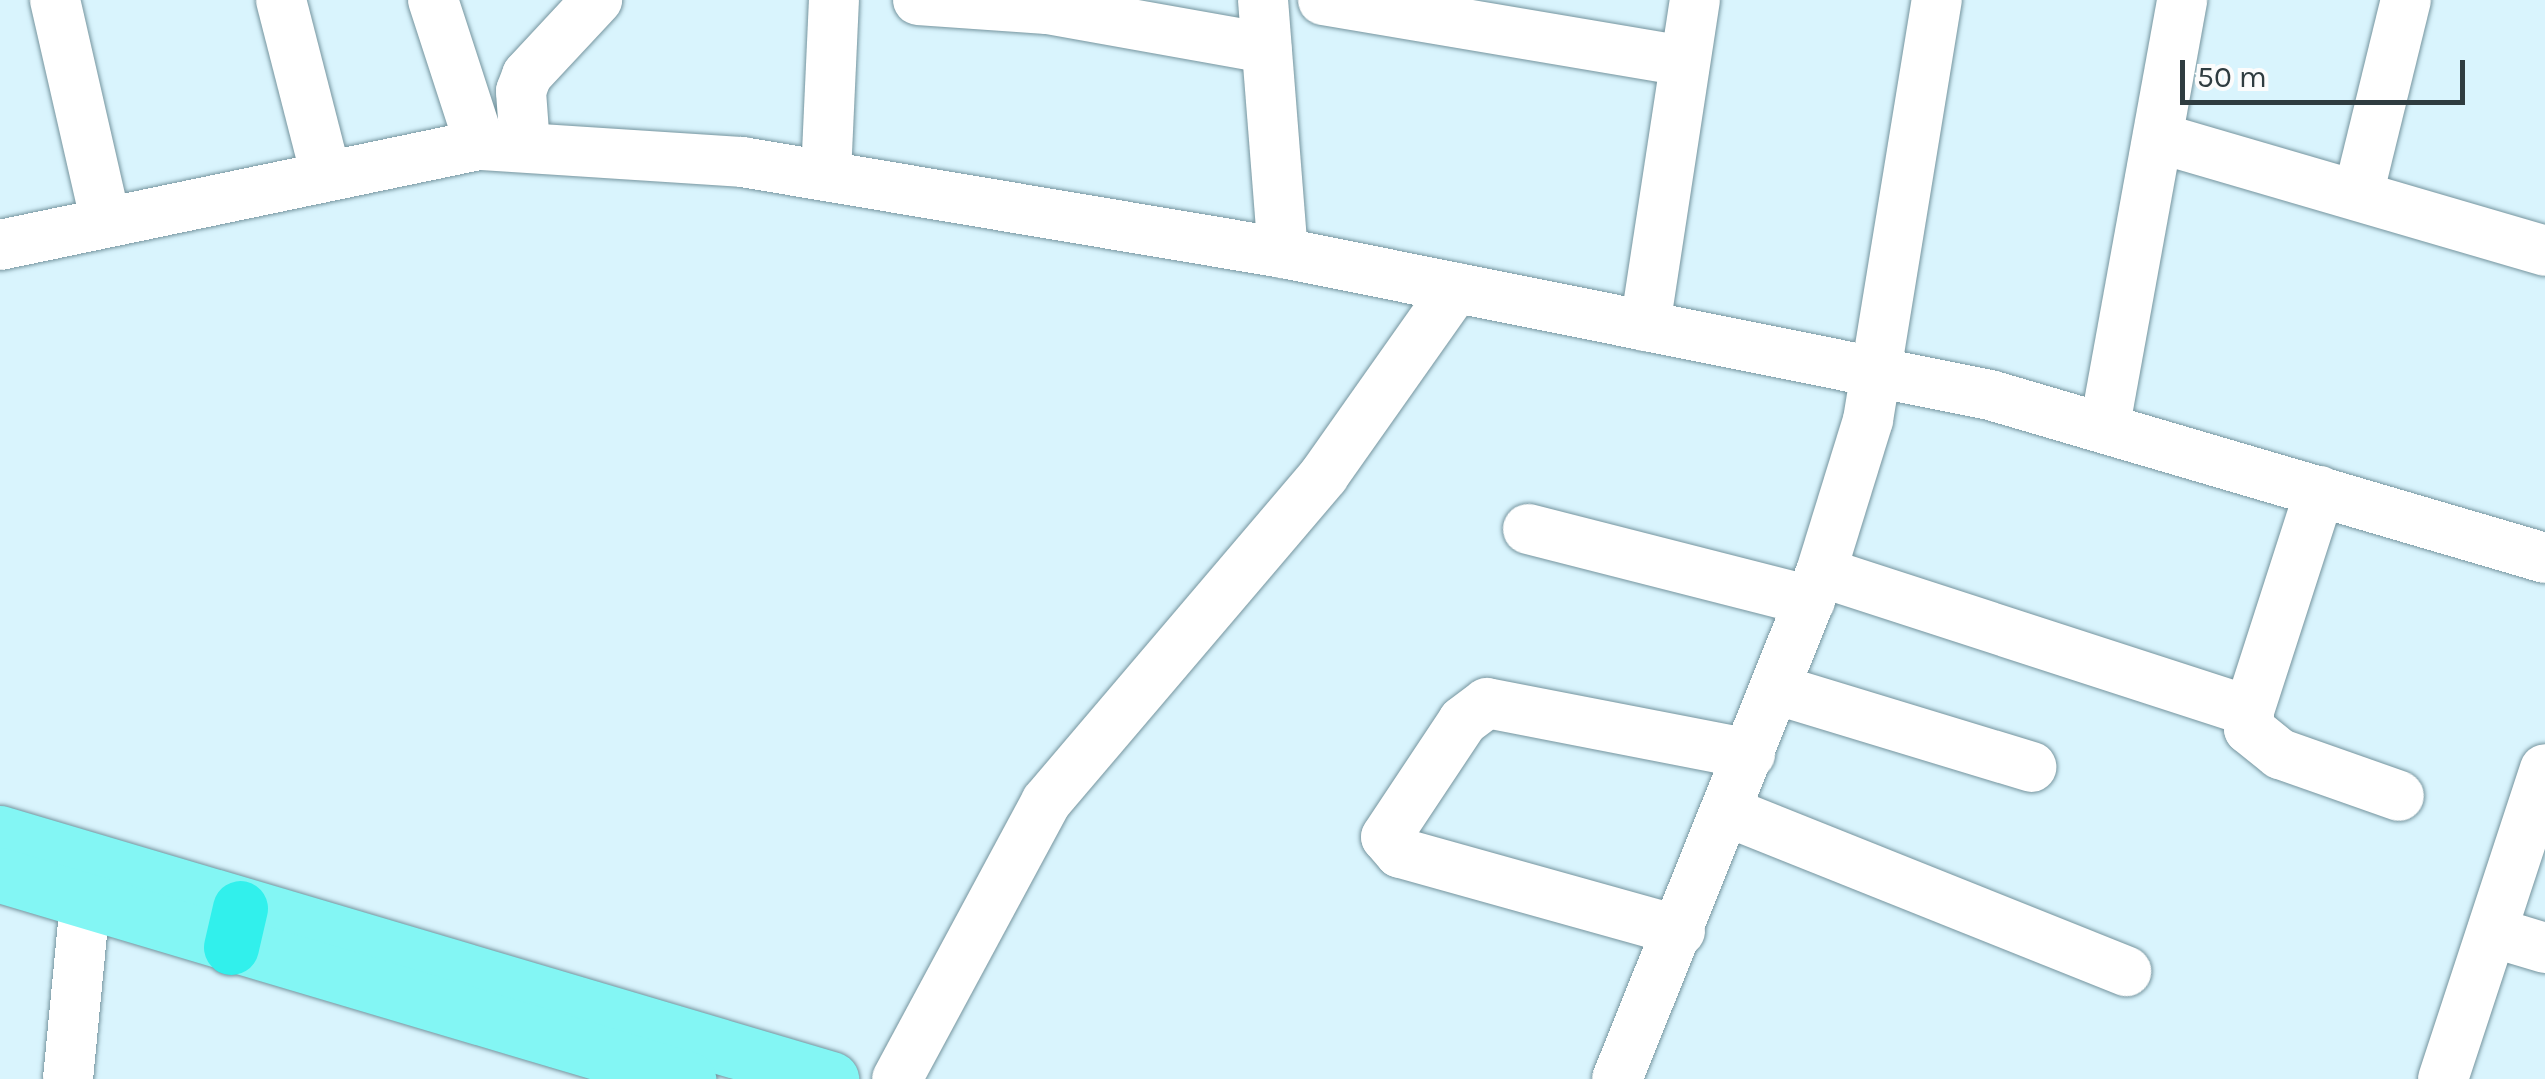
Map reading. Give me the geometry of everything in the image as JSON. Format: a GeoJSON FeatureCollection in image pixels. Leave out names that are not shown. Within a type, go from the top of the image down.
{"type":"FeatureCollection","features":[{"type":"Feature","properties":{"kind":"main road"},"geometry":{"type":"LineString","coordinates":[[0,833],[236,928],[688,1079]]}},
{"type":"Feature","properties":{"kind":"main road"},"geometry":{"type":"LineString","coordinates":[[0,875],[86,904],[236,928],[830,1079]]}},
{"type":"Feature","properties":{"kind":"street"},"geometry":{"type":"LineString","coordinates":[[55,0],[104,218]]}},
{"type":"Feature","properties":{"kind":"street"},"geometry":{"type":"LineString","coordinates":[[280,0],[326,176]]}},
{"type":"Feature","properties":{"kind":"street"},"geometry":{"type":"LineString","coordinates":[[433,0],[502,146]]}},
{"type":"Feature","properties":{"kind":"street"},"geometry":{"type":"LineString","coordinates":[[502,146],[527,74],[597,0]]}},
{"type":"Feature","properties":{"kind":"street"},"geometry":{"type":"LineString","coordinates":[[826,175],[834,0]]}},
{"type":"Feature","properties":{"kind":"street"},"geometry":{"type":"LineString","coordinates":[[918,0],[1265,24],[1283,253]]}},
{"type":"Feature","properties":{"kind":"street"},"geometry":{"type":"LineString","coordinates":[[1323,0],[1684,61]]}},
{"type":"Feature","properties":{"kind":"street"},"geometry":{"type":"LineString","coordinates":[[1645,326],[1695,0]]}},
{"type":"Feature","properties":{"kind":"street"},"geometry":{"type":"LineString","coordinates":[[1617,1079],[1728,812],[1815,586],[1878,373],[1937,0]]}},
{"type":"Feature","properties":{"kind":"street"},"geometry":{"type":"LineString","coordinates":[[2105,425],[2182,0]]}},
{"type":"Feature","properties":{"kind":"street"},"geometry":{"type":"LineString","coordinates":[[2358,195],[2406,0]]}},
{"type":"Feature","properties":{"kind":"street"},"geometry":{"type":"LineString","coordinates":[[2159,138],[2545,251]]}},
{"type":"Feature","properties":{"kind":"street"},"geometry":{"type":"LineString","coordinates":[[0,245],[104,218],[502,146],[826,175],[1283,253],[1878,373],[2105,425],[2545,558]]}},
{"type":"Feature","properties":{"kind":"street"},"geometry":{"type":"LineString","coordinates":[[898,1079],[1046,802],[1324,474],[1456,288]]}},
{"type":"Feature","properties":{"kind":"street"},"geometry":{"type":"LineString","coordinates":[[2320,491],[2248,711],[2248,729],[2262,745],[2399,796]]}},
{"type":"Feature","properties":{"kind":"street"},"geometry":{"type":"LineString","coordinates":[[1528,528],[1815,586],[2248,711]]}},
{"type":"Feature","properties":{"kind":"street"},"geometry":{"type":"LineString","coordinates":[[1775,690],[2030,767]]}},
{"type":"Feature","properties":{"kind":"street"},"geometry":{"type":"LineString","coordinates":[[1680,931],[1400,853],[1386,837],[1463,720],[1488,703],[1750,754]]}},
{"type":"Feature","properties":{"kind":"street"},"geometry":{"type":"LineString","coordinates":[[2443,1079],[2545,769]]}},
{"type":"Feature","properties":{"kind":"street"},"geometry":{"type":"LineString","coordinates":[[1728,812],[2126,971]]}},
{"type":"Feature","properties":{"kind":"street"},"geometry":{"type":"LineString","coordinates":[[68,1079],[86,904]]}},
{"type":"Feature","properties":{"kind":"street"},"geometry":{"type":"LineString","coordinates":[[2492,932],[2545,948]]}}]}
